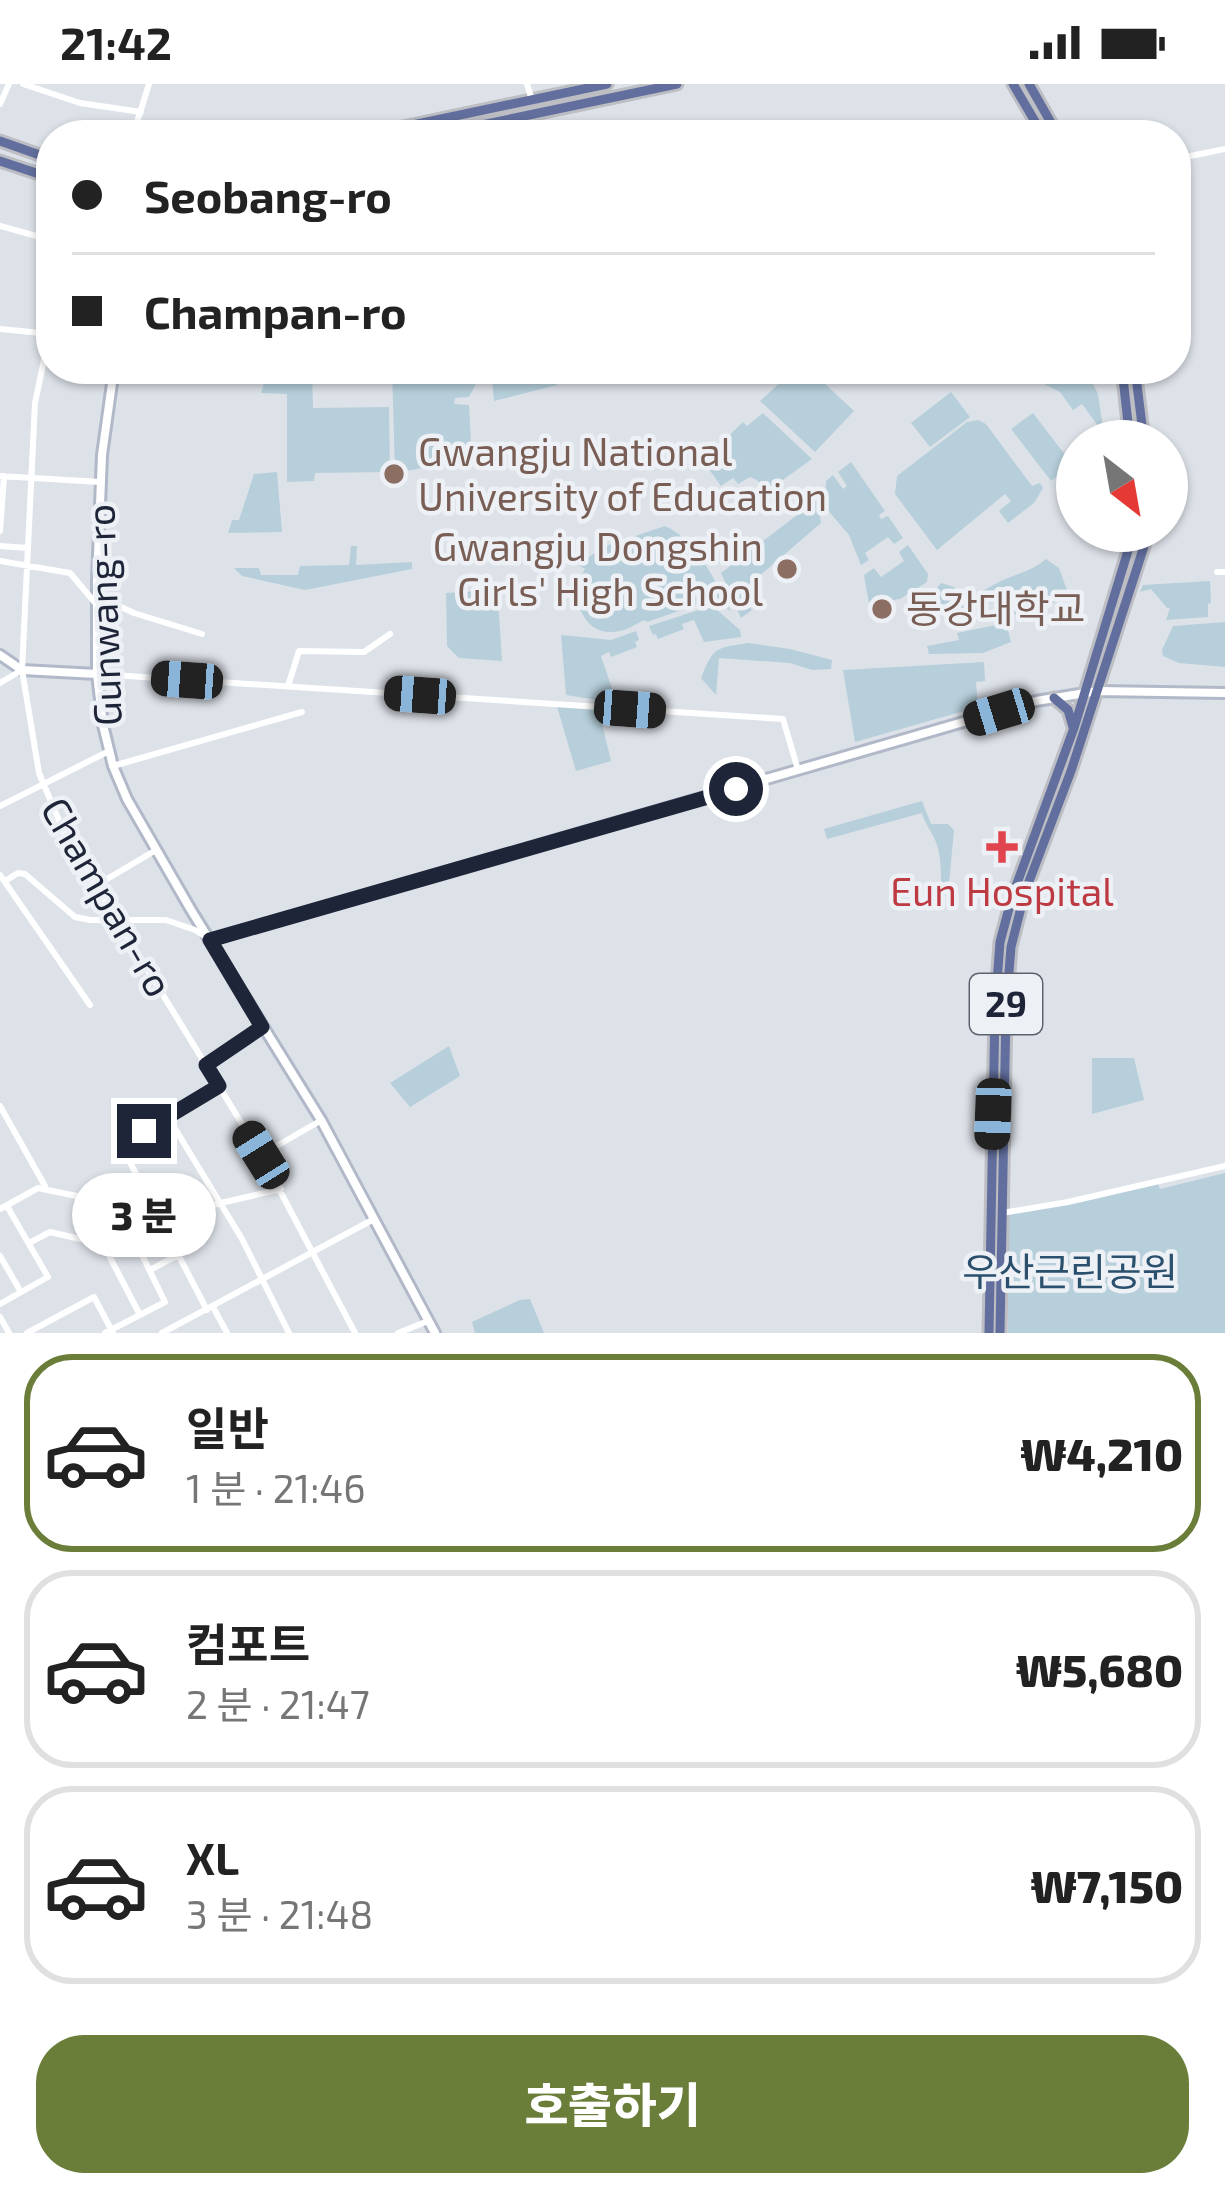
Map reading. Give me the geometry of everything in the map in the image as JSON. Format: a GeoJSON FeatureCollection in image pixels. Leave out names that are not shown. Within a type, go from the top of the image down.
{"type":"FeatureCollection","features":[{"type":"Feature","properties":{"kind":"main road"},"geometry":{"type":"LineString","coordinates":[[434,120],[607,84]]}},
{"type":"Feature","properties":{"kind":"main road"},"geometry":{"type":"LineString","coordinates":[[510,120],[677,84]]}},
{"type":"Feature","properties":{"kind":"main road"},"geometry":{"type":"LineString","coordinates":[[1013,84],[1033,120]]}},
{"type":"Feature","properties":{"kind":"main road"},"geometry":{"type":"LineString","coordinates":[[1029,84],[1049,120]]}},
{"type":"Feature","properties":{"kind":"main road"},"geometry":{"type":"LineString","coordinates":[[0,141],[36,153]]}},
{"type":"Feature","properties":{"kind":"main road"},"geometry":{"type":"LineString","coordinates":[[0,161],[36,173]]}},
{"type":"Feature","properties":{"kind":"main road","name":"Gunwang-ro"},"geometry":{"type":"LineString","coordinates":[[112,384],[100,482],[97,600],[98,674],[113,766],[156,850],[321,1120],[435,1333]]}},
{"type":"Feature","properties":{"kind":"main road"},"geometry":{"type":"LineString","coordinates":[[1124,384],[1128,420]]}},
{"type":"Feature","properties":{"kind":"main road"},"geometry":{"type":"LineString","coordinates":[[1137,384],[1141,420]]}},
{"type":"Feature","properties":{"kind":"main road","name":"29"},"geometry":{"type":"LineString","coordinates":[[989,1333],[997,963],[1012,897],[1074,728],[1128,552]]}},
{"type":"Feature","properties":{"kind":"main road","name":"29"},"geometry":{"type":"LineString","coordinates":[[1000,1333],[1011,947],[1024,892],[1071,772],[1142,552]]}},
{"type":"Feature","properties":{"kind":"main road"},"geometry":{"type":"LineString","coordinates":[[0,655],[22,670],[98,674]]}},
{"type":"Feature","properties":{"kind":"main road"},"geometry":{"type":"LineString","coordinates":[[210,940],[1054,698],[1098,691],[1225,693]]}},
{"type":"Feature","properties":{"kind":"main road"},"geometry":{"type":"LineString","coordinates":[[1054,698],[1068,710],[1074,728]]}},
{"type":"Feature","properties":{"kind":"street"},"geometry":{"type":"LineString","coordinates":[[0,104],[9,84]]}},
{"type":"Feature","properties":{"kind":"street"},"geometry":{"type":"LineString","coordinates":[[23,84],[80,103],[141,112]]}},
{"type":"Feature","properties":{"kind":"street"},"geometry":{"type":"LineString","coordinates":[[138,120],[149,84]]}},
{"type":"Feature","properties":{"kind":"street"},"geometry":{"type":"LineString","coordinates":[[527,84],[536,115]]}},
{"type":"Feature","properties":{"kind":"street"},"geometry":{"type":"LineString","coordinates":[[1191,156],[1225,148]]}},
{"type":"Feature","properties":{"kind":"street"},"geometry":{"type":"LineString","coordinates":[[0,226],[36,236]]}},
{"type":"Feature","properties":{"kind":"street"},"geometry":{"type":"LineString","coordinates":[[0,329],[36,335]]}},
{"type":"Feature","properties":{"kind":"street","name":"Champan-ro"},"geometry":{"type":"LineString","coordinates":[[38,384],[22,670],[42,784],[65,835],[281,1189],[355,1333]]}},
{"type":"Feature","properties":{"kind":"street"},"geometry":{"type":"LineString","coordinates":[[0,531],[2,476],[100,482]]}},
{"type":"Feature","properties":{"kind":"street"},"geometry":{"type":"LineString","coordinates":[[0,546],[28,548]]}},
{"type":"Feature","properties":{"kind":"street"},"geometry":{"type":"LineString","coordinates":[[0,562],[70,573],[97,600],[202,634]]}},
{"type":"Feature","properties":{"kind":"street"},"geometry":{"type":"LineString","coordinates":[[289,686],[299,651],[364,652],[390,634]]}},
{"type":"Feature","properties":{"kind":"street"},"geometry":{"type":"LineString","coordinates":[[0,683],[22,670]]}},
{"type":"Feature","properties":{"kind":"street"},"geometry":{"type":"LineString","coordinates":[[98,674],[783,718],[798,771]]}},
{"type":"Feature","properties":{"kind":"street"},"geometry":{"type":"LineString","coordinates":[[113,766],[302,712]]}},
{"type":"Feature","properties":{"kind":"street"},"geometry":{"type":"LineString","coordinates":[[0,806],[109,751]]}},
{"type":"Feature","properties":{"kind":"street"},"geometry":{"type":"LineString","coordinates":[[96,885],[156,850]]}},
{"type":"Feature","properties":{"kind":"street"},"geometry":{"type":"LineString","coordinates":[[90,1005],[2,878],[21,872],[75,917],[166,920],[210,940]]}},
{"type":"Feature","properties":{"kind":"street"},"geometry":{"type":"LineString","coordinates":[[206,1065],[262,1027]]}},
{"type":"Feature","properties":{"kind":"street"},"geometry":{"type":"LineString","coordinates":[[219,1086],[121,1147],[226,1333]]}},
{"type":"Feature","properties":{"kind":"street"},"geometry":{"type":"LineString","coordinates":[[0,1106],[46,1187]]}},
{"type":"Feature","properties":{"kind":"street"},"geometry":{"type":"LineString","coordinates":[[168,1117],[242,1239],[289,1333]]}},
{"type":"Feature","properties":{"kind":"street"},"geometry":{"type":"LineString","coordinates":[[261,1155],[321,1120]]}},
{"type":"Feature","properties":{"kind":"street"},"geometry":{"type":"LineString","coordinates":[[1002,1213],[1225,1166]]}},
{"type":"Feature","properties":{"kind":"street"},"geometry":{"type":"LineString","coordinates":[[0,1304],[48,1277],[3,1208],[38,1188],[158,1215],[281,1189]]}},
{"type":"Feature","properties":{"kind":"street"},"geometry":{"type":"LineString","coordinates":[[110,1204],[103,1244],[140,1316]]}},
{"type":"Feature","properties":{"kind":"street"},"geometry":{"type":"LineString","coordinates":[[162,1333],[374,1219]]}},
{"type":"Feature","properties":{"kind":"street"},"geometry":{"type":"LineString","coordinates":[[27,1333],[94,1298],[110,1332],[165,1302],[141,1253],[50,1232],[29,1243]]}},
{"type":"Feature","properties":{"kind":"street"},"geometry":{"type":"LineString","coordinates":[[150,1270],[178,1255]]}},
{"type":"Feature","properties":{"kind":"street"},"geometry":{"type":"LineString","coordinates":[[0,1256],[21,1292]]}},
{"type":"Feature","properties":{"kind":"street"},"geometry":{"type":"LineString","coordinates":[[0,1317],[9,1333]]}},
{"type":"Feature","properties":{"kind":"street"},"geometry":{"type":"LineString","coordinates":[[398,1333],[429,1321]]}},
{"type":"Feature","properties":{"kind":"green space"},"geometry":{"type":"Polygon","coordinates":[[[264,384],[312,384],[313,408],[389,407],[390,472],[315,473],[314,481],[287,482],[287,394],[261,393],[264,384]]]}},
{"type":"Feature","properties":{"kind":"green space"},"geometry":{"type":"Polygon","coordinates":[[[392,384],[476,384],[469,397],[455,398],[454,404],[469,405],[469,460],[395,473],[392,384]]]}},
{"type":"Feature","properties":{"kind":"green space"},"geometry":{"type":"Polygon","coordinates":[[[492,384],[557,384],[557,385],[494,401],[492,384]]]}},
{"type":"Feature","properties":{"kind":"green space"},"geometry":{"type":"Polygon","coordinates":[[[779,384],[825,384],[854,411],[815,452],[760,401],[779,384]]]}},
{"type":"Feature","properties":{"kind":"green space"},"geometry":{"type":"Polygon","coordinates":[[[1044,384],[1093,384],[1102,420],[1094,420],[1082,404],[1073,410],[1060,392],[1044,384]]]}},
{"type":"Feature","properties":{"kind":"green space"},"geometry":{"type":"Polygon","coordinates":[[[951,392],[970,417],[930,447],[911,423],[951,392]]]}},
{"type":"Feature","properties":{"kind":"green space"},"geometry":{"type":"Polygon","coordinates":[[[763,413],[812,459],[770,489],[750,477],[738,484],[733,478],[721,486],[703,461],[743,422],[747,426],[763,413]]]}},
{"type":"Feature","properties":{"kind":"green space"},"geometry":{"type":"Polygon","coordinates":[[[1033,413],[1056,443],[1056,477],[1051,481],[1011,429],[1033,413]]]}},
{"type":"Feature","properties":{"kind":"green space"},"geometry":{"type":"Polygon","coordinates":[[[967,422],[986,424],[1032,486],[1040,483],[1043,488],[1034,503],[1008,523],[999,511],[1011,501],[1005,494],[937,550],[895,494],[897,476],[967,422]]]}},
{"type":"Feature","properties":{"kind":"green space"},"geometry":{"type":"Polygon","coordinates":[[[851,462],[885,511],[881,519],[888,516],[903,538],[894,544],[888,537],[865,553],[869,560],[861,565],[849,535],[825,507],[826,481],[833,475],[843,489],[847,486],[838,472],[851,462]]]}},
{"type":"Feature","properties":{"kind":"green space"},"geometry":{"type":"Polygon","coordinates":[[[277,472],[282,532],[228,533],[232,520],[239,520],[254,474],[277,472]]]}},
{"type":"Feature","properties":{"kind":"green space"},"geometry":{"type":"Polygon","coordinates":[[[817,500],[821,523],[757,578],[760,584],[740,594],[752,610],[741,618],[721,573],[817,500]]]}},
{"type":"Feature","properties":{"kind":"green space"},"geometry":{"type":"Polygon","coordinates":[[[665,526],[696,552],[731,612],[694,579],[690,592],[705,602],[623,630],[607,632],[589,624],[576,595],[573,573],[581,576],[585,569],[578,565],[603,547],[665,526]]]}},
{"type":"Feature","properties":{"kind":"green space"},"geometry":{"type":"Polygon","coordinates":[[[908,545],[928,574],[927,582],[900,599],[869,604],[864,575],[874,568],[881,577],[904,561],[899,552],[908,545]]]}},
{"type":"Feature","properties":{"kind":"green space"},"geometry":{"type":"Polygon","coordinates":[[[351,546],[357,546],[356,565],[412,562],[412,569],[305,590],[242,576],[234,568],[259,568],[261,575],[298,575],[300,566],[349,565],[351,546]]]}},
{"type":"Feature","properties":{"kind":"green space"},"geometry":{"type":"Polygon","coordinates":[[[1046,559],[1059,568],[1068,593],[1045,609],[1004,617],[1000,601],[964,615],[937,602],[936,589],[941,583],[954,587],[961,600],[1046,559]]]}},
{"type":"Feature","properties":{"kind":"green space"},"geometry":{"type":"Polygon","coordinates":[[[1210,581],[1208,617],[1166,620],[1170,608],[1151,589],[1140,592],[1143,585],[1210,581]]]}},
{"type":"Feature","properties":{"kind":"green space"},"geometry":{"type":"Polygon","coordinates":[[[478,591],[498,599],[502,661],[459,658],[447,646],[446,593],[478,591]]]}},
{"type":"Feature","properties":{"kind":"green space"},"geometry":{"type":"Polygon","coordinates":[[[708,607],[740,630],[741,637],[704,642],[694,620],[658,639],[649,626],[708,607]]]}},
{"type":"Feature","properties":{"kind":"green space"},"geometry":{"type":"Polygon","coordinates":[[[1225,622],[1225,667],[1179,663],[1163,656],[1173,626],[1225,622]]]}},
{"type":"Feature","properties":{"kind":"green space"},"geometry":{"type":"Polygon","coordinates":[[[1006,623],[1011,642],[983,653],[929,654],[927,646],[959,640],[957,633],[1006,623]]]}},
{"type":"Feature","properties":{"kind":"green space"},"geometry":{"type":"Polygon","coordinates":[[[636,631],[637,647],[601,656],[617,703],[566,695],[561,635],[611,640],[636,631]]]}},
{"type":"Feature","properties":{"kind":"green space"},"geometry":{"type":"Polygon","coordinates":[[[748,643],[832,660],[831,669],[719,658],[716,695],[701,678],[709,660],[722,648],[748,643]]]}},
{"type":"Feature","properties":{"kind":"green space"},"geometry":{"type":"Polygon","coordinates":[[[984,662],[985,681],[976,682],[978,707],[855,742],[843,670],[984,662]]]}},
{"type":"Feature","properties":{"kind":"green space"},"geometry":{"type":"Polygon","coordinates":[[[556,703],[598,707],[611,761],[576,771],[556,703]]]}},
{"type":"Feature","properties":{"kind":"green space"},"geometry":{"type":"Polygon","coordinates":[[[922,801],[931,824],[948,824],[954,830],[948,895],[941,897],[938,848],[922,813],[827,839],[824,829],[922,801]]]}},
{"type":"Feature","properties":{"kind":"green space"},"geometry":{"type":"Polygon","coordinates":[[[449,1046],[460,1076],[410,1107],[390,1083],[449,1046]]]}},
{"type":"Feature","properties":{"kind":"green space"},"geometry":{"type":"Polygon","coordinates":[[[1092,1058],[1134,1058],[1144,1100],[1092,1114],[1092,1058]]]}},
{"type":"Feature","properties":{"kind":"green space","name":"우산근린공원"},"geometry":{"type":"Polygon","coordinates":[[[1225,1173],[1225,1333],[1008,1333],[1008,1215],[1225,1173]]]}},
{"type":"Feature","properties":{"kind":"green space"},"geometry":{"type":"Polygon","coordinates":[[[530,1299],[544,1333],[475,1333],[472,1322],[530,1299]]]}},
{"type":"Feature","properties":{"kind":"place","name":"Gwangju National University of Education"},"geometry":{"type":"Point","coordinates":[394,474]}},
{"type":"Feature","properties":{"kind":"place","name":"Gwangju Dongshin Girls' High School"},"geometry":{"type":"Point","coordinates":[787,569]}},
{"type":"Feature","properties":{"kind":"place","name":"동강대학교"},"geometry":{"type":"Point","coordinates":[882,609]}},
{"type":"Feature","properties":{"kind":"place","name":"Eun Hospital"},"geometry":{"type":"Point","coordinates":[1002,847]}},
{"type":"Feature","properties":{"kind":"route"},"geometry":{"type":"LineString","coordinates":[[144,1131],[219,1086],[206,1065],[262,1027],[210,940],[736,789]]}}]}
